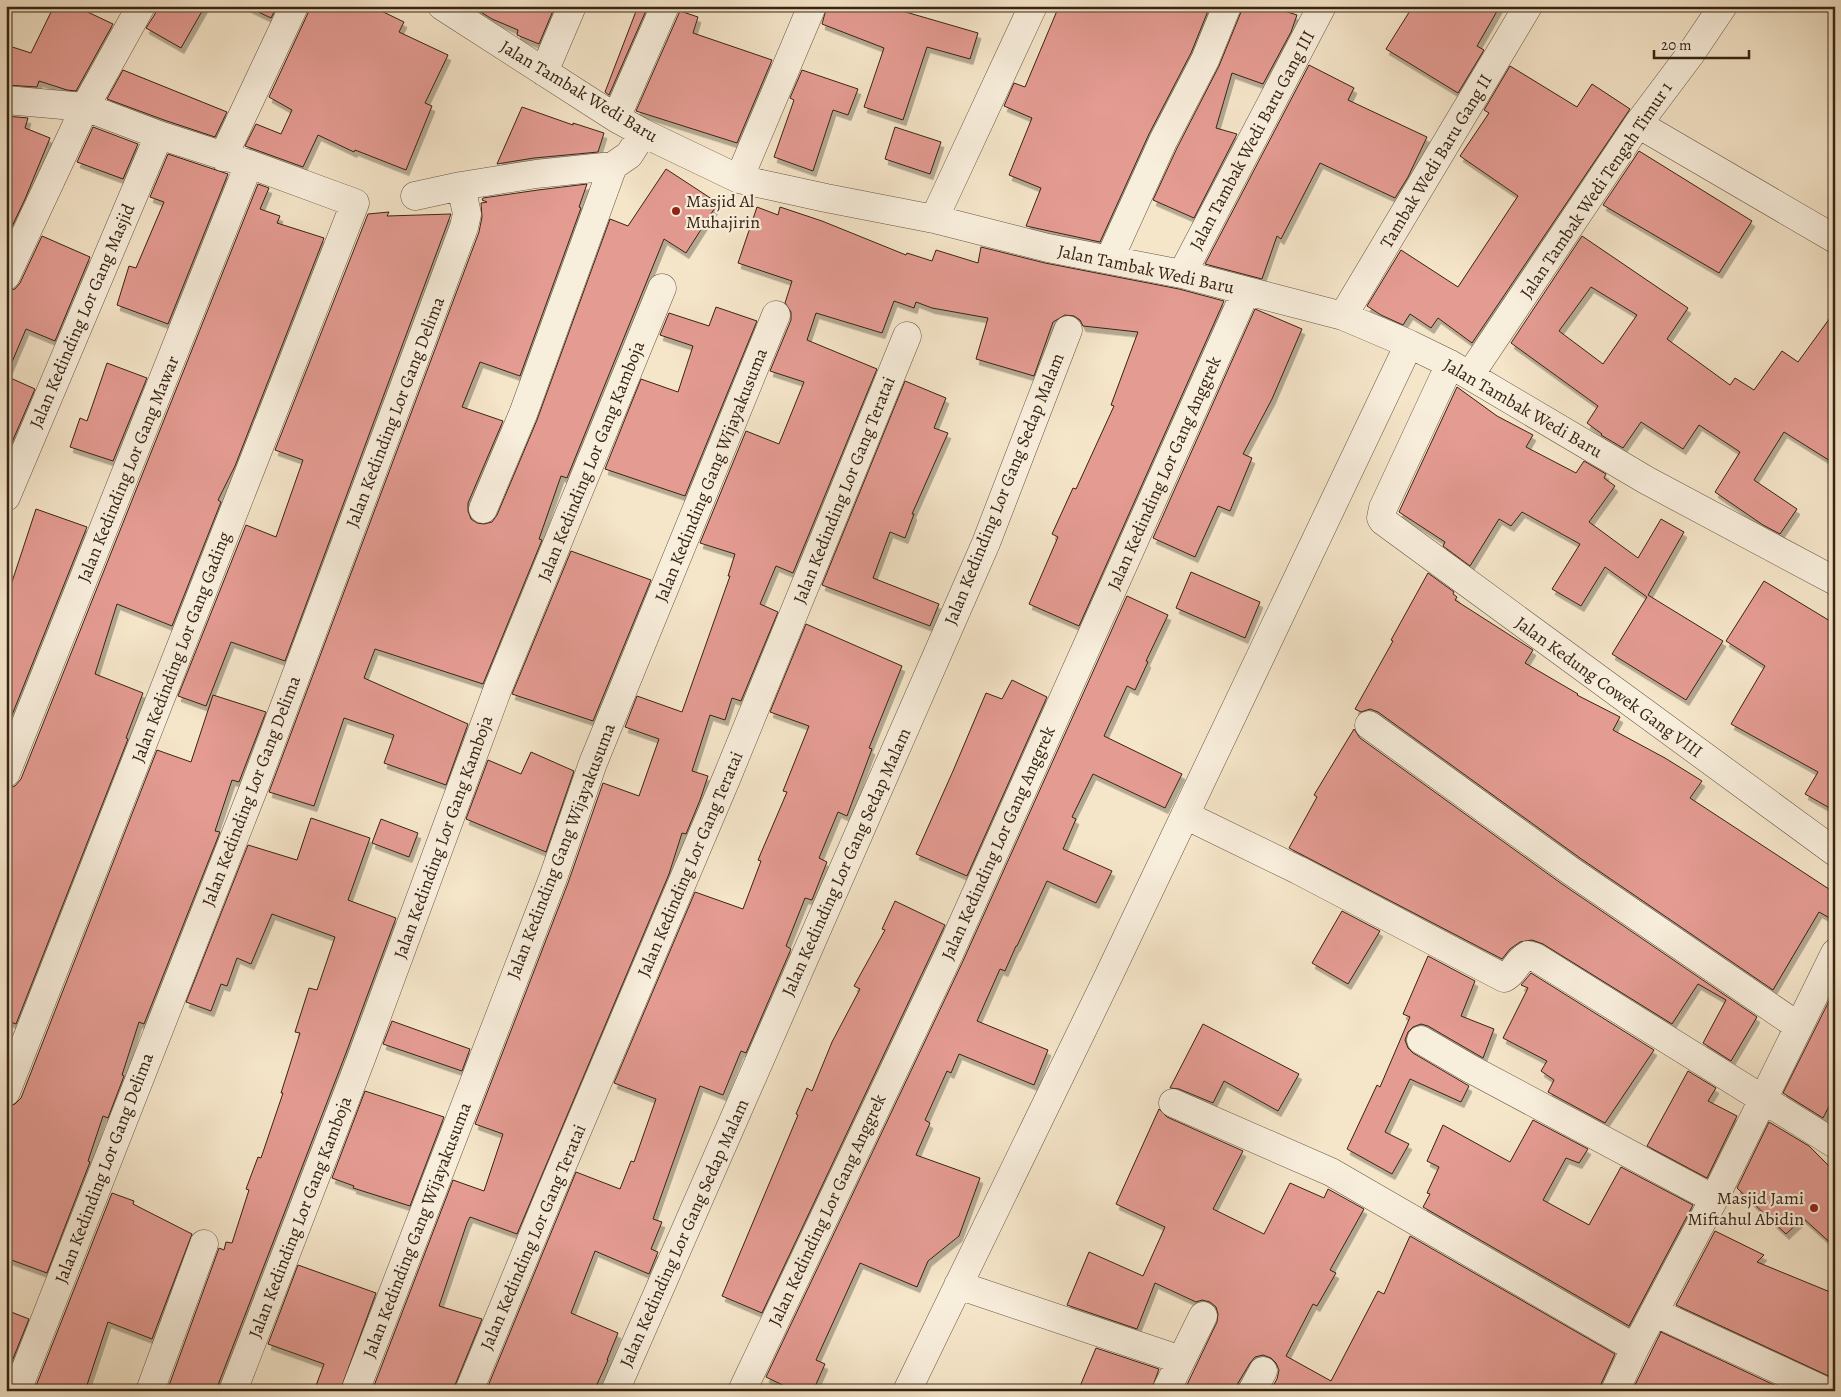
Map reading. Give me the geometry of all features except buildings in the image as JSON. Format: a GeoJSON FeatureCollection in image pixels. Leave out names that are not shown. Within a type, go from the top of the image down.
{"type":"FeatureCollection","features":[{"type":"Feature","properties":{"kind":"street"},"geometry":{"type":"LineString","coordinates":[[6,276],[85,107],[141,6]]}},
{"type":"Feature","properties":{"kind":"street"},"geometry":{"type":"LineString","coordinates":[[223,157],[294,6]]}},
{"type":"Feature","properties":{"kind":"street","name":"Jalan Tambak Wedi Baru"},"geometry":{"type":"LineString","coordinates":[[442,6],[616,118],[738,179],[934,219],[1048,248],[1182,274],[1343,316],[1405,352],[1460,370],[1646,480],[1835,581]]}},
{"type":"Feature","properties":{"kind":"street"},"geometry":{"type":"LineString","coordinates":[[544,72],[572,6]]}},
{"type":"Feature","properties":{"kind":"street"},"geometry":{"type":"LineString","coordinates":[[616,118],[664,6]]}},
{"type":"Feature","properties":{"kind":"street"},"geometry":{"type":"LineString","coordinates":[[738,179],[812,6]]}},
{"type":"Feature","properties":{"kind":"street"},"geometry":{"type":"LineString","coordinates":[[934,219],[1032,6]]}},
{"type":"Feature","properties":{"kind":"street"},"geometry":{"type":"LineString","coordinates":[[1109,260],[1163,141],[1204,60],[1227,6]]}},
{"type":"Feature","properties":{"kind":"street","name":"Jalan Tambak Wedi Baru Gang III"},"geometry":{"type":"LineString","coordinates":[[1182,274],[1322,6]]}},
{"type":"Feature","properties":{"kind":"street","name":"Tambak Wedi Baru Gang II"},"geometry":{"type":"LineString","coordinates":[[1343,316],[1528,6]]}},
{"type":"Feature","properties":{"kind":"street","name":"Jalan Tambak Wedi Tengah Timur 1"},"geometry":{"type":"LineString","coordinates":[[1383,521],[1381,514],[1383,508],[1460,370],[1692,52],[1723,6]]}},
{"type":"Feature","properties":{"kind":"street"},"geometry":{"type":"LineString","coordinates":[[6,100],[85,107],[158,135],[249,164]]}},
{"type":"Feature","properties":{"kind":"street"},"geometry":{"type":"LineString","coordinates":[[1638,124],[1835,239]]}},
{"type":"Feature","properties":{"kind":"street"},"geometry":{"type":"LineString","coordinates":[[415,196],[461,186],[536,174],[613,166],[628,155],[643,133]]}},
{"type":"Feature","properties":{"kind":"street","name":"Jalan Kedinding Lor Gang Masjid"},"geometry":{"type":"LineString","coordinates":[[6,497],[158,135]]}},
{"type":"Feature","properties":{"kind":"street","name":"Jalan Kedinding Lor Gang Gading"},"geometry":{"type":"LineString","coordinates":[[6,1092],[356,203],[249,164]]}},
{"type":"Feature","properties":{"kind":"street","name":"Jalan Kedinding Lor Gang Mawar"},"geometry":{"type":"LineString","coordinates":[[6,774],[249,164]]}},
{"type":"Feature","properties":{"kind":"street"},"geometry":{"type":"LineString","coordinates":[[483,510],[523,414],[613,166]]}},
{"type":"Feature","properties":{"kind":"street","name":"Jalan Kedinding Lor Gang Delima"},"geometry":{"type":"LineString","coordinates":[[17,1391],[254,785],[464,227],[467,214],[461,186]]}},
{"type":"Feature","properties":{"kind":"street","name":"Jalan Kedinding Lor Gang Kamboja"},"geometry":{"type":"LineString","coordinates":[[233,1391],[361,1059],[498,688],[662,288]]}},
{"type":"Feature","properties":{"kind":"street","name":"Jalan Kedinding Lor Gang Anggrek"},"geometry":{"type":"LineString","coordinates":[[742,1391],[949,954],[1246,291]]}},
{"type":"Feature","properties":{"kind":"street","name":"Jalan Kedinding Gang Wijayakusuma"},"geometry":{"type":"LineString","coordinates":[[355,1391],[553,878],[593,763],[776,315]]}},
{"type":"Feature","properties":{"kind":"street","name":"Jalan Kedinding Lor Gang Sedap Malam"},"geometry":{"type":"LineString","coordinates":[[615,1391],[986,543],[1068,330]]}},
{"type":"Feature","properties":{"kind":"street","name":"Jalan Kedinding Lor Gang Teratai"},"geometry":{"type":"LineString","coordinates":[[469,1391],[727,777],[907,336]]}},
{"type":"Feature","properties":{"kind":"street"},"geometry":{"type":"LineString","coordinates":[[907,1391],[1185,815],[1405,352]]}},
{"type":"Feature","properties":{"kind":"street","name":"Jalan Kedung Cowek Gang VIII"},"geometry":{"type":"LineString","coordinates":[[1383,521],[1835,852]]}},
{"type":"Feature","properties":{"kind":"street"},"geometry":{"type":"LineString","coordinates":[[1369,725],[1571,871],[1798,1026]]}},
{"type":"Feature","properties":{"kind":"street"},"geometry":{"type":"LineString","coordinates":[[1185,815],[1298,870],[1504,978],[1510,976],[1519,960],[1528,955],[1535,957],[1835,1144]]}},
{"type":"Feature","properties":{"kind":"street"},"geometry":{"type":"LineString","coordinates":[[1615,1391],[1635,1348],[1764,1100],[1798,1026],[1835,953]]}},
{"type":"Feature","properties":{"kind":"street"},"geometry":{"type":"LineString","coordinates":[[1421,1040],[1469,1068],[1714,1199]]}},
{"type":"Feature","properties":{"kind":"street"},"geometry":{"type":"LineString","coordinates":[[1173,1103],[1331,1172],[1635,1348]]}},
{"type":"Feature","properties":{"kind":"street"},"geometry":{"type":"LineString","coordinates":[[150,1391],[204,1244]]}},
{"type":"Feature","properties":{"kind":"street"},"geometry":{"type":"LineString","coordinates":[[958,1285],[1181,1360]]}},
{"type":"Feature","properties":{"kind":"street"},"geometry":{"type":"LineString","coordinates":[[1654,1312],[1825,1391]]}},
{"type":"Feature","properties":{"kind":"street"},"geometry":{"type":"LineString","coordinates":[[1166,1391],[1203,1316]]}},
{"type":"Feature","properties":{"kind":"place","name":"Masjid Al Muhajirin"},"geometry":{"type":"Point","coordinates":[676,211]}},
{"type":"Feature","properties":{"kind":"place","name":"Masjid Jami Miftahul Abidin"},"geometry":{"type":"Point","coordinates":[1814,1208]}}]}
